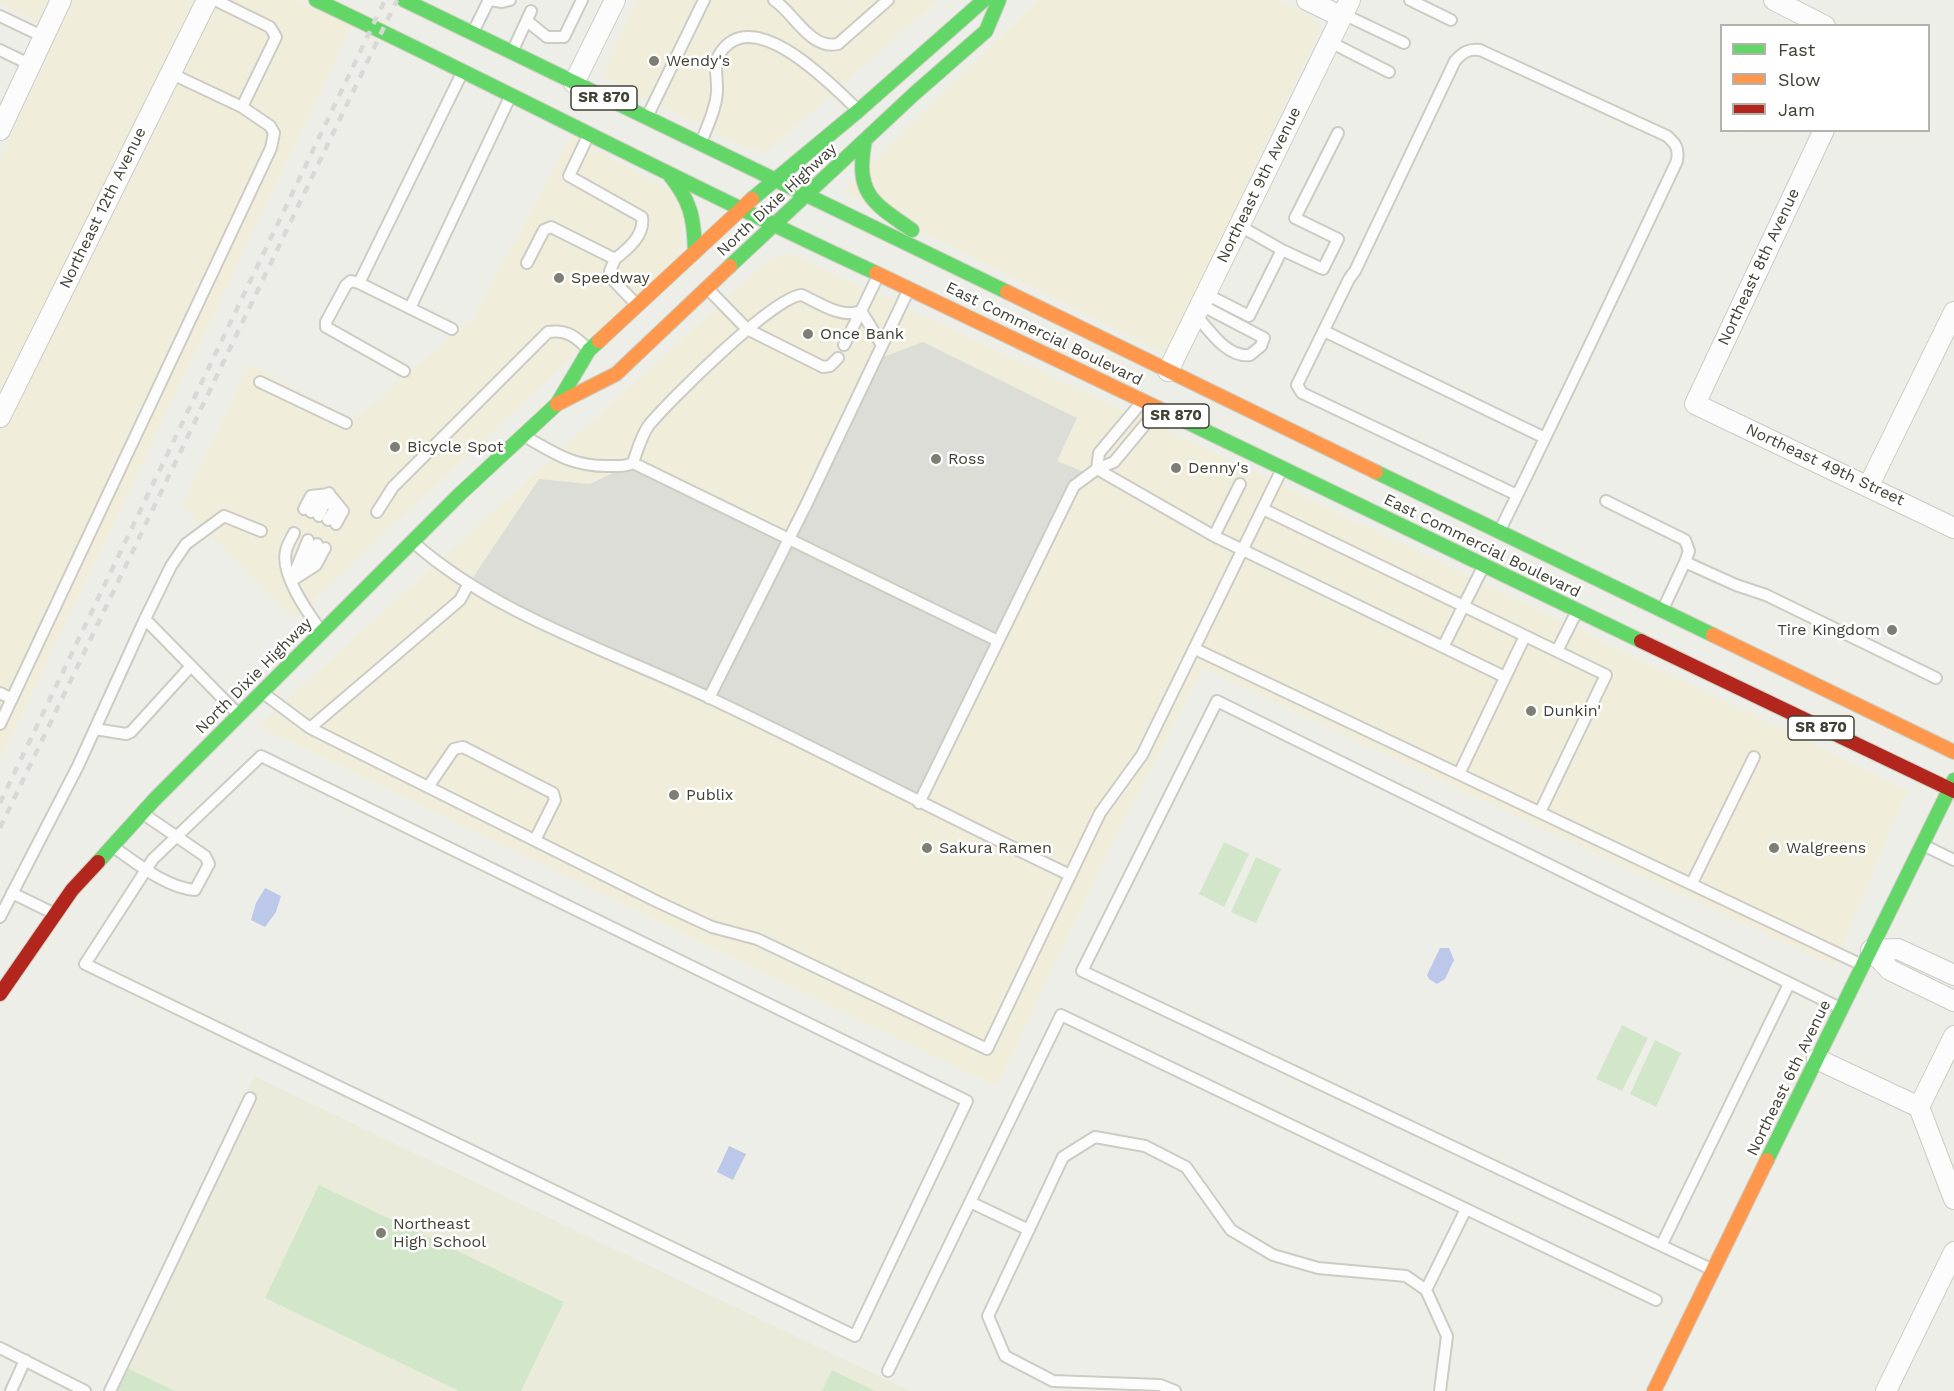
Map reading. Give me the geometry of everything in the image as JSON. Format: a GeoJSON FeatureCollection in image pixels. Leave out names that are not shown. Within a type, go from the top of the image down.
{"type":"FeatureCollection","features":[{"type":"Feature","properties":{"kind":"main road","name":"East Commercial Boulevard"},"geometry":{"type":"LineString","coordinates":[[316,0],[464,70],[772,225],[880,274],[1484,566],[1953,787]]}},
{"type":"Feature","properties":{"kind":"main road","name":"East Commercial Boulevard"},"geometry":{"type":"LineString","coordinates":[[404,0],[1954,752]]}},
{"type":"Feature","properties":{"kind":"main road","name":"North Dixie Highway"},"geometry":{"type":"LineString","coordinates":[[0,994],[72,890],[142,813],[260,691],[557,404],[590,350],[773,179],[858,111],[984,0]]}},
{"type":"Feature","properties":{"kind":"main road","name":"North Dixie Highway"},"geometry":{"type":"LineString","coordinates":[[557,404],[616,374],[772,225],[986,31],[999,0]]}},
{"type":"Feature","properties":{"kind":"main road"},"geometry":{"type":"LineString","coordinates":[[865,140],[859,162],[862,184],[868,198],[882,211],[920,235],[928,255]]}},
{"type":"Feature","properties":{"kind":"main road"},"geometry":{"type":"LineString","coordinates":[[665,171],[687,196],[694,214],[695,252]]}},
{"type":"Feature","properties":{"kind":"main road"},"geometry":{"type":"LineString","coordinates":[[1059,360],[1078,354]]}},
{"type":"Feature","properties":{"kind":"main road"},"geometry":{"type":"LineString","coordinates":[[1144,376],[1156,376],[1168,371]]}},
{"type":"Feature","properties":{"kind":"main road"},"geometry":{"type":"LineString","coordinates":[[1143,400],[1155,395],[1168,396]]}},
{"type":"Feature","properties":{"kind":"main road"},"geometry":{"type":"LineString","coordinates":[[1196,400],[1275,436],[1294,438],[1300,434]]}},
{"type":"Feature","properties":{"kind":"main road"},"geometry":{"type":"LineString","coordinates":[[1310,481],[1336,478]]}},
{"type":"Feature","properties":{"kind":"main road"},"geometry":{"type":"LineString","coordinates":[[1476,537],[1488,537],[1499,531]]}},
{"type":"Feature","properties":{"kind":"main road"},"geometry":{"type":"LineString","coordinates":[[1484,566],[1506,558]]}},
{"type":"Feature","properties":{"kind":"main road"},"geometry":{"type":"LineString","coordinates":[[1524,560],[1649,617],[1685,621]]}},
{"type":"Feature","properties":{"kind":"main road","name":"Northeast 6th Avenue"},"geometry":{"type":"LineString","coordinates":[[1654,1391],[1922,845],[1953,787]]}},
{"type":"Feature","properties":{"kind":"street"},"geometry":{"type":"LineString","coordinates":[[0,130],[61,0]]}},
{"type":"Feature","properties":{"kind":"street","name":"Northeast 12th Avenue"},"geometry":{"type":"LineString","coordinates":[[0,417],[207,0]]}},
{"type":"Feature","properties":{"kind":"street"},"geometry":{"type":"LineString","coordinates":[[574,83],[615,0]]}},
{"type":"Feature","properties":{"kind":"street"},"geometry":{"type":"LineString","coordinates":[[1307,0],[1345,10]]}},
{"type":"Feature","properties":{"kind":"street"},"geometry":{"type":"LineString","coordinates":[[1774,0],[1821,24]]}},
{"type":"Feature","properties":{"kind":"street","name":"Northeast 9th Avenue"},"geometry":{"type":"LineString","coordinates":[[1168,371],[1345,10]]}},
{"type":"Feature","properties":{"kind":"street","name":"Northeast 8th Avenue"},"geometry":{"type":"LineString","coordinates":[[1695,404],[1823,132]]}},
{"type":"Feature","properties":{"kind":"street"},"geometry":{"type":"LineString","coordinates":[[1869,486],[1954,312]]}},
{"type":"Feature","properties":{"kind":"street","name":"Northeast 49th Street"},"geometry":{"type":"LineString","coordinates":[[1695,404],[1954,528]]}},
{"type":"Feature","properties":{"kind":"street"},"geometry":{"type":"LineString","coordinates":[[1867,958],[1898,949],[1954,975]]}},
{"type":"Feature","properties":{"kind":"street"},"geometry":{"type":"LineString","coordinates":[[1867,958],[1954,1001]]}},
{"type":"Feature","properties":{"kind":"street"},"geometry":{"type":"LineString","coordinates":[[1919,1107],[1954,1036]]}},
{"type":"Feature","properties":{"kind":"street"},"geometry":{"type":"LineString","coordinates":[[1817,1059],[1919,1107],[1954,1199]]}},
{"type":"Feature","properties":{"kind":"street"},"geometry":{"type":"LineString","coordinates":[[1886,1391],[1954,1252]]}},
{"type":"Feature","properties":{"kind":"lane"},"geometry":{"type":"LineString","coordinates":[[215,0],[270,27],[276,37],[242,107]]}},
{"type":"Feature","properties":{"kind":"lane"},"geometry":{"type":"LineString","coordinates":[[472,33],[489,0],[502,2],[510,0]]}},
{"type":"Feature","properties":{"kind":"lane"},"geometry":{"type":"LineString","coordinates":[[512,53],[529,16],[547,37],[564,37],[582,0]]}},
{"type":"Feature","properties":{"kind":"lane"},"geometry":{"type":"LineString","coordinates":[[646,118],[704,0]]}},
{"type":"Feature","properties":{"kind":"lane"},"geometry":{"type":"LineString","coordinates":[[774,0],[814,40],[831,45],[838,44],[888,0]]}},
{"type":"Feature","properties":{"kind":"lane"},"geometry":{"type":"LineString","coordinates":[[1410,0],[1451,20]]}},
{"type":"Feature","properties":{"kind":"lane"},"geometry":{"type":"LineString","coordinates":[[1345,10],[1404,43]]}},
{"type":"Feature","properties":{"kind":"lane"},"geometry":{"type":"LineString","coordinates":[[0,16],[44,37]]}},
{"type":"Feature","properties":{"kind":"lane"},"geometry":{"type":"LineString","coordinates":[[700,144],[713,113],[717,91],[718,57],[728,43],[738,38],[752,37],[772,41],[804,58],[858,111]]}},
{"type":"Feature","properties":{"kind":"lane"},"geometry":{"type":"LineString","coordinates":[[1330,42],[1389,72]]}},
{"type":"Feature","properties":{"kind":"lane"},"geometry":{"type":"LineString","coordinates":[[0,50],[31,65]]}},
{"type":"Feature","properties":{"kind":"lane"},"geometry":{"type":"LineString","coordinates":[[1499,531],[1517,495],[1545,438],[1677,161],[1679,152],[1676,144],[1667,136],[1480,50],[1462,53],[1455,61],[1355,271],[1298,377],[1297,385],[1302,393],[1517,495]]}},
{"type":"Feature","properties":{"kind":"lane"},"geometry":{"type":"LineString","coordinates":[[359,283],[464,70]]}},
{"type":"Feature","properties":{"kind":"lane"},"geometry":{"type":"LineString","coordinates":[[0,724],[271,148],[274,133],[270,126],[242,107],[170,73]]}},
{"type":"Feature","properties":{"kind":"lane"},"geometry":{"type":"LineString","coordinates":[[410,308],[512,94]]}},
{"type":"Feature","properties":{"kind":"lane"},"geometry":{"type":"LineString","coordinates":[[590,133],[569,176],[642,217],[643,223],[634,243],[615,259],[609,271],[613,280],[637,305]]}},
{"type":"Feature","properties":{"kind":"lane"},"geometry":{"type":"LineString","coordinates":[[1240,226],[1282,250],[1323,269],[1338,239],[1295,218],[1338,133]]}},
{"type":"Feature","properties":{"kind":"lane"},"geometry":{"type":"LineString","coordinates":[[527,263],[546,227],[566,234],[615,259]]}},
{"type":"Feature","properties":{"kind":"lane"},"geometry":{"type":"LineString","coordinates":[[1201,305],[1249,316],[1282,250]]}},
{"type":"Feature","properties":{"kind":"lane"},"geometry":{"type":"LineString","coordinates":[[844,345],[880,274]]}},
{"type":"Feature","properties":{"kind":"lane"},"geometry":{"type":"LineString","coordinates":[[404,371],[327,327],[326,322],[345,285],[351,281],[359,283],[452,329]]}},
{"type":"Feature","properties":{"kind":"lane"},"geometry":{"type":"LineString","coordinates":[[707,288],[747,329],[823,367],[830,366],[838,358]]}},
{"type":"Feature","properties":{"kind":"lane"},"geometry":{"type":"LineString","coordinates":[[710,698],[909,288]]}},
{"type":"Feature","properties":{"kind":"lane"},"geometry":{"type":"LineString","coordinates":[[524,435],[567,461],[590,467],[627,466],[633,463],[649,425],[747,329],[795,295],[802,295],[844,314],[852,315],[861,311]]}},
{"type":"Feature","properties":{"kind":"lane"},"geometry":{"type":"LineString","coordinates":[[1201,305],[1264,338],[1261,346],[1250,355],[1244,356],[1232,351],[1221,343],[1201,305]]}},
{"type":"Feature","properties":{"kind":"lane"},"geometry":{"type":"LineString","coordinates":[[861,311],[882,345]]}},
{"type":"Feature","properties":{"kind":"lane"},"geometry":{"type":"LineString","coordinates":[[377,512],[393,487],[548,332],[558,330],[574,335],[590,350]]}},
{"type":"Feature","properties":{"kind":"lane"},"geometry":{"type":"LineString","coordinates":[[1324,331],[1545,438]]}},
{"type":"Feature","properties":{"kind":"lane"},"geometry":{"type":"LineString","coordinates":[[260,382],[346,423]]}},
{"type":"Feature","properties":{"kind":"lane"},"geometry":{"type":"LineString","coordinates":[[1097,469],[1099,453],[1143,400]]}},
{"type":"Feature","properties":{"kind":"lane"},"geometry":{"type":"LineString","coordinates":[[919,803],[1074,486],[1097,469],[1114,462],[1159,408]]}},
{"type":"Feature","properties":{"kind":"lane"},"geometry":{"type":"LineString","coordinates":[[633,463],[998,641]]}},
{"type":"Feature","properties":{"kind":"lane"},"geometry":{"type":"LineString","coordinates":[[260,691],[310,728],[535,840],[712,927],[757,939],[987,1049],[1100,813],[1142,755],[1283,468]]}},
{"type":"Feature","properties":{"kind":"lane"},"geometry":{"type":"LineString","coordinates":[[1097,469],[1214,536],[1505,677]]}},
{"type":"Feature","properties":{"kind":"lane"},"geometry":{"type":"LineString","coordinates":[[1214,536],[1240,484]]}},
{"type":"Feature","properties":{"kind":"lane"},"geometry":{"type":"LineString","coordinates":[[320,516],[343,511],[330,492]]}},
{"type":"Feature","properties":{"kind":"lane"},"geometry":{"type":"LineString","coordinates":[[320,516],[330,492]]}},
{"type":"Feature","properties":{"kind":"lane"},"geometry":{"type":"LineString","coordinates":[[320,516],[311,496],[330,492]]}},
{"type":"Feature","properties":{"kind":"lane"},"geometry":{"type":"LineString","coordinates":[[1606,501],[1684,540],[1689,551],[1662,610]]}},
{"type":"Feature","properties":{"kind":"lane"},"geometry":{"type":"LineString","coordinates":[[1263,509],[1606,675],[1540,812]]}},
{"type":"Feature","properties":{"kind":"lane"},"geometry":{"type":"LineString","coordinates":[[0,917],[95,729],[171,566],[186,544],[224,516],[261,531]]}},
{"type":"Feature","properties":{"kind":"lane"},"geometry":{"type":"LineString","coordinates":[[291,581],[311,559],[309,540],[285,552],[291,581],[297,598],[321,631]]}},
{"type":"Feature","properties":{"kind":"lane"},"geometry":{"type":"LineString","coordinates":[[413,542],[468,585],[506,605],[710,698],[919,803],[1070,875]]}},
{"type":"Feature","properties":{"kind":"lane"},"geometry":{"type":"LineString","coordinates":[[1685,562],[1736,585],[1766,595],[1936,678]]}},
{"type":"Feature","properties":{"kind":"lane"},"geometry":{"type":"LineString","coordinates":[[1443,647],[1484,566]]}},
{"type":"Feature","properties":{"kind":"lane"},"geometry":{"type":"LineString","coordinates":[[310,728],[460,600],[468,585]]}},
{"type":"Feature","properties":{"kind":"lane"},"geometry":{"type":"LineString","coordinates":[[1557,651],[1577,610]]}},
{"type":"Feature","properties":{"kind":"lane"},"geometry":{"type":"LineString","coordinates":[[145,619],[238,714]]}},
{"type":"Feature","properties":{"kind":"lane"},"geometry":{"type":"LineString","coordinates":[[1459,774],[1526,636]]}},
{"type":"Feature","properties":{"kind":"lane"},"geometry":{"type":"LineString","coordinates":[[1195,649],[1692,883],[1867,958]]}},
{"type":"Feature","properties":{"kind":"lane"},"geometry":{"type":"LineString","coordinates":[[95,729],[126,734],[131,732],[191,666]]}},
{"type":"Feature","properties":{"kind":"lane"},"geometry":{"type":"LineString","coordinates":[[0,693],[12,699]]}},
{"type":"Feature","properties":{"kind":"lane"},"geometry":{"type":"LineString","coordinates":[[1714,1270],[1082,971],[1217,701],[1842,1009]]}},
{"type":"Feature","properties":{"kind":"lane"},"geometry":{"type":"LineString","coordinates":[[428,787],[454,749],[463,747],[553,793],[555,800],[535,840]]}},
{"type":"Feature","properties":{"kind":"lane"},"geometry":{"type":"LineString","coordinates":[[261,756],[967,1101],[855,1336],[85,964],[147,870],[176,838],[261,756]]}},
{"type":"Feature","properties":{"kind":"lane"},"geometry":{"type":"LineString","coordinates":[[1692,883],[1754,757]]}},
{"type":"Feature","properties":{"kind":"lane"},"geometry":{"type":"LineString","coordinates":[[112,846],[147,870],[186,889],[195,890],[209,864],[205,856],[142,813]]}},
{"type":"Feature","properties":{"kind":"lane"},"geometry":{"type":"LineString","coordinates":[[1922,845],[1954,860]]}},
{"type":"Feature","properties":{"kind":"lane"},"geometry":{"type":"LineString","coordinates":[[12,893],[55,914]]}},
{"type":"Feature","properties":{"kind":"lane"},"geometry":{"type":"LineString","coordinates":[[1662,1244],[1789,984]]}},
{"type":"Feature","properties":{"kind":"lane"},"geometry":{"type":"LineString","coordinates":[[888,1371],[1061,1016],[1656,1300]]}},
{"type":"Feature","properties":{"kind":"lane"},"geometry":{"type":"LineString","coordinates":[[110,1391],[250,1098]]}},
{"type":"Feature","properties":{"kind":"lane"},"geometry":{"type":"LineString","coordinates":[[1175,1391],[1160,1385],[1053,1381],[1005,1356],[988,1316],[1063,1157],[1095,1137],[1145,1146],[1186,1167],[1231,1230],[1273,1254],[1318,1268],[1406,1276],[1426,1290],[1447,1336],[1440,1391]]}},
{"type":"Feature","properties":{"kind":"lane"},"geometry":{"type":"LineString","coordinates":[[970,1202],[1029,1230]]}},
{"type":"Feature","properties":{"kind":"lane"},"geometry":{"type":"LineString","coordinates":[[1426,1290],[1466,1209]]}},
{"type":"Feature","properties":{"kind":"lane"},"geometry":{"type":"LineString","coordinates":[[0,1348],[85,1391]]}},
{"type":"Feature","properties":{"kind":"lane"},"geometry":{"type":"LineString","coordinates":[[11,1391],[25,1360]]}},
{"type":"Feature","properties":{"kind":"shaded area"},"geometry":{"type":"Polygon","coordinates":[[[0,0],[297,0],[352,26],[0,760],[0,158],[58,33],[0,4],[0,0]]]}},
{"type":"Feature","properties":{"kind":"shaded area"},"geometry":{"type":"Polygon","coordinates":[[[636,0],[939,0],[766,153],[745,148],[606,78],[605,68],[636,0]]]}},
{"type":"Feature","properties":{"kind":"shaded area"},"geometry":{"type":"Polygon","coordinates":[[[1038,0],[1278,0],[1299,10],[1322,26],[1166,354],[842,192],[1038,0]]]}},
{"type":"Feature","properties":{"kind":"shaded area"},"geometry":{"type":"Polygon","coordinates":[[[571,136],[686,199],[678,257],[294,619],[182,506],[248,364],[355,419],[473,318],[571,136]]]}},
{"type":"Feature","properties":{"kind":"shaded area"},"geometry":{"type":"Polygon","coordinates":[[[789,252],[1255,472],[1908,790],[1834,966],[1203,668],[1114,839],[997,1087],[258,726],[766,262],[789,252]]]}},
{"type":"Feature","properties":{"kind":"shaded area"},"geometry":{"type":"Polygon","coordinates":[[[923,342],[1077,418],[1057,461],[1084,472],[1074,486],[919,803],[468,585],[539,479],[590,484],[633,463],[789,538],[875,360],[923,342]]]}},
{"type":"Feature","properties":{"kind":"shaded area","name":"Northeast High School"},"geometry":{"type":"Polygon","coordinates":[[[254,1076],[910,1391],[104,1391],[254,1076]]]}},
{"type":"Feature","properties":{"kind":"green space"},"geometry":{"type":"Polygon","coordinates":[[[1224,842],[1249,854],[1224,907],[1199,894],[1224,842]]]}},
{"type":"Feature","properties":{"kind":"green space"},"geometry":{"type":"Polygon","coordinates":[[[1256,857],[1281,869],[1256,923],[1231,912],[1256,857]]]}},
{"type":"Feature","properties":{"kind":"green space"},"geometry":{"type":"Polygon","coordinates":[[[1622,1025],[1648,1038],[1622,1091],[1596,1079],[1622,1025]]]}},
{"type":"Feature","properties":{"kind":"green space"},"geometry":{"type":"Polygon","coordinates":[[[1655,1040],[1681,1053],[1656,1107],[1630,1094],[1655,1040]]]}},
{"type":"Feature","properties":{"kind":"green space"},"geometry":{"type":"Polygon","coordinates":[[[319,1185],[564,1302],[521,1391],[459,1391],[265,1298],[319,1185]]]}},
{"type":"Feature","properties":{"kind":"green space"},"geometry":{"type":"Polygon","coordinates":[[[127,1368],[175,1391],[116,1391],[127,1368]]]}},
{"type":"Feature","properties":{"kind":"green space"},"geometry":{"type":"Polygon","coordinates":[[[832,1370],[875,1391],[822,1391],[832,1370]]]}},
{"type":"Feature","properties":{"kind":"water"},"geometry":{"type":"Polygon","coordinates":[[[265,888],[281,896],[276,912],[265,927],[251,920],[256,903],[265,888]]]}},
{"type":"Feature","properties":{"kind":"water"},"geometry":{"type":"Polygon","coordinates":[[[1440,948],[1449,948],[1454,960],[1445,979],[1437,984],[1427,975],[1440,948]]]}},
{"type":"Feature","properties":{"kind":"water"},"geometry":{"type":"Polygon","coordinates":[[[729,1146],[746,1154],[733,1180],[717,1172],[729,1146]]]}},
{"type":"Feature","properties":{"kind":"railway"},"geometry":{"type":"LineString","coordinates":[[0,803],[385,0]]}},
{"type":"Feature","properties":{"kind":"railway"},"geometry":{"type":"LineString","coordinates":[[0,828],[397,0]]}},
{"type":"Feature","properties":{"kind":"traffic: fast"},"geometry":{"type":"LineString","coordinates":[[316,0],[876,273]]}},
{"type":"Feature","properties":{"kind":"traffic: fast"},"geometry":{"type":"LineString","coordinates":[[404,0],[1007,292]]}},
{"type":"Feature","properties":{"kind":"traffic: fast"},"geometry":{"type":"LineString","coordinates":[[752,199],[858,111],[984,0]]}},
{"type":"Feature","properties":{"kind":"traffic: fast"},"geometry":{"type":"LineString","coordinates":[[730,266],[914,94],[986,31],[999,0]]}},
{"type":"Feature","properties":{"kind":"traffic: fast"},"geometry":{"type":"LineString","coordinates":[[865,140],[862,172],[869,194],[886,212],[912,230]]}},
{"type":"Feature","properties":{"kind":"traffic: fast"},"geometry":{"type":"LineString","coordinates":[[668,173],[682,192],[690,210],[695,252]]}},
{"type":"Feature","properties":{"kind":"traffic: fast"},"geometry":{"type":"LineString","coordinates":[[98,862],[154,800],[460,494],[557,404],[589,350],[599,341]]}},
{"type":"Feature","properties":{"kind":"traffic: fast"},"geometry":{"type":"LineString","coordinates":[[1164,411],[1641,641]]}},
{"type":"Feature","properties":{"kind":"traffic: fast"},"geometry":{"type":"LineString","coordinates":[[1376,472],[1713,635]]}},
{"type":"Feature","properties":{"kind":"traffic: fast"},"geometry":{"type":"LineString","coordinates":[[1767,1160],[1954,780]]}},
{"type":"Feature","properties":{"kind":"traffic: slow"},"geometry":{"type":"LineString","coordinates":[[599,341],[752,199]]}},
{"type":"Feature","properties":{"kind":"traffic: slow"},"geometry":{"type":"LineString","coordinates":[[557,404],[616,374],[730,266]]}},
{"type":"Feature","properties":{"kind":"traffic: slow"},"geometry":{"type":"LineString","coordinates":[[876,273],[1164,411]]}},
{"type":"Feature","properties":{"kind":"traffic: slow"},"geometry":{"type":"LineString","coordinates":[[1007,292],[1376,472]]}},
{"type":"Feature","properties":{"kind":"traffic: slow"},"geometry":{"type":"LineString","coordinates":[[1713,635],[1954,752]]}},
{"type":"Feature","properties":{"kind":"traffic: slow"},"geometry":{"type":"LineString","coordinates":[[1654,1391],[1767,1160]]}},
{"type":"Feature","properties":{"kind":"traffic: jam"},"geometry":{"type":"LineString","coordinates":[[1641,641],[1954,791]]}},
{"type":"Feature","properties":{"kind":"traffic: jam"},"geometry":{"type":"LineString","coordinates":[[0,994],[72,890],[98,862]]}},
{"type":"Feature","properties":{"kind":"place","name":"Wendy's"},"geometry":{"type":"Point","coordinates":[654,61]}},
{"type":"Feature","properties":{"kind":"place","name":"Speedway"},"geometry":{"type":"Point","coordinates":[559,278]}},
{"type":"Feature","properties":{"kind":"place","name":"Once Bank"},"geometry":{"type":"Point","coordinates":[808,334]}},
{"type":"Feature","properties":{"kind":"place","name":"Bicycle Spot"},"geometry":{"type":"Point","coordinates":[395,447]}},
{"type":"Feature","properties":{"kind":"place","name":"Ross"},"geometry":{"type":"Point","coordinates":[936,459]}},
{"type":"Feature","properties":{"kind":"place","name":"Denny's"},"geometry":{"type":"Point","coordinates":[1176,468]}},
{"type":"Feature","properties":{"kind":"place","name":"Tire Kingdom"},"geometry":{"type":"Point","coordinates":[1892,630]}},
{"type":"Feature","properties":{"kind":"place","name":"Dunkin'"},"geometry":{"type":"Point","coordinates":[1531,711]}},
{"type":"Feature","properties":{"kind":"place","name":"Publix"},"geometry":{"type":"Point","coordinates":[674,795]}},
{"type":"Feature","properties":{"kind":"place","name":"Sakura Ramen"},"geometry":{"type":"Point","coordinates":[927,848]}},
{"type":"Feature","properties":{"kind":"place","name":"Walgreens"},"geometry":{"type":"Point","coordinates":[1774,848]}},
{"type":"Feature","properties":{"kind":"place","name":"Northeast High School"},"geometry":{"type":"Point","coordinates":[381,1233]}}]}
